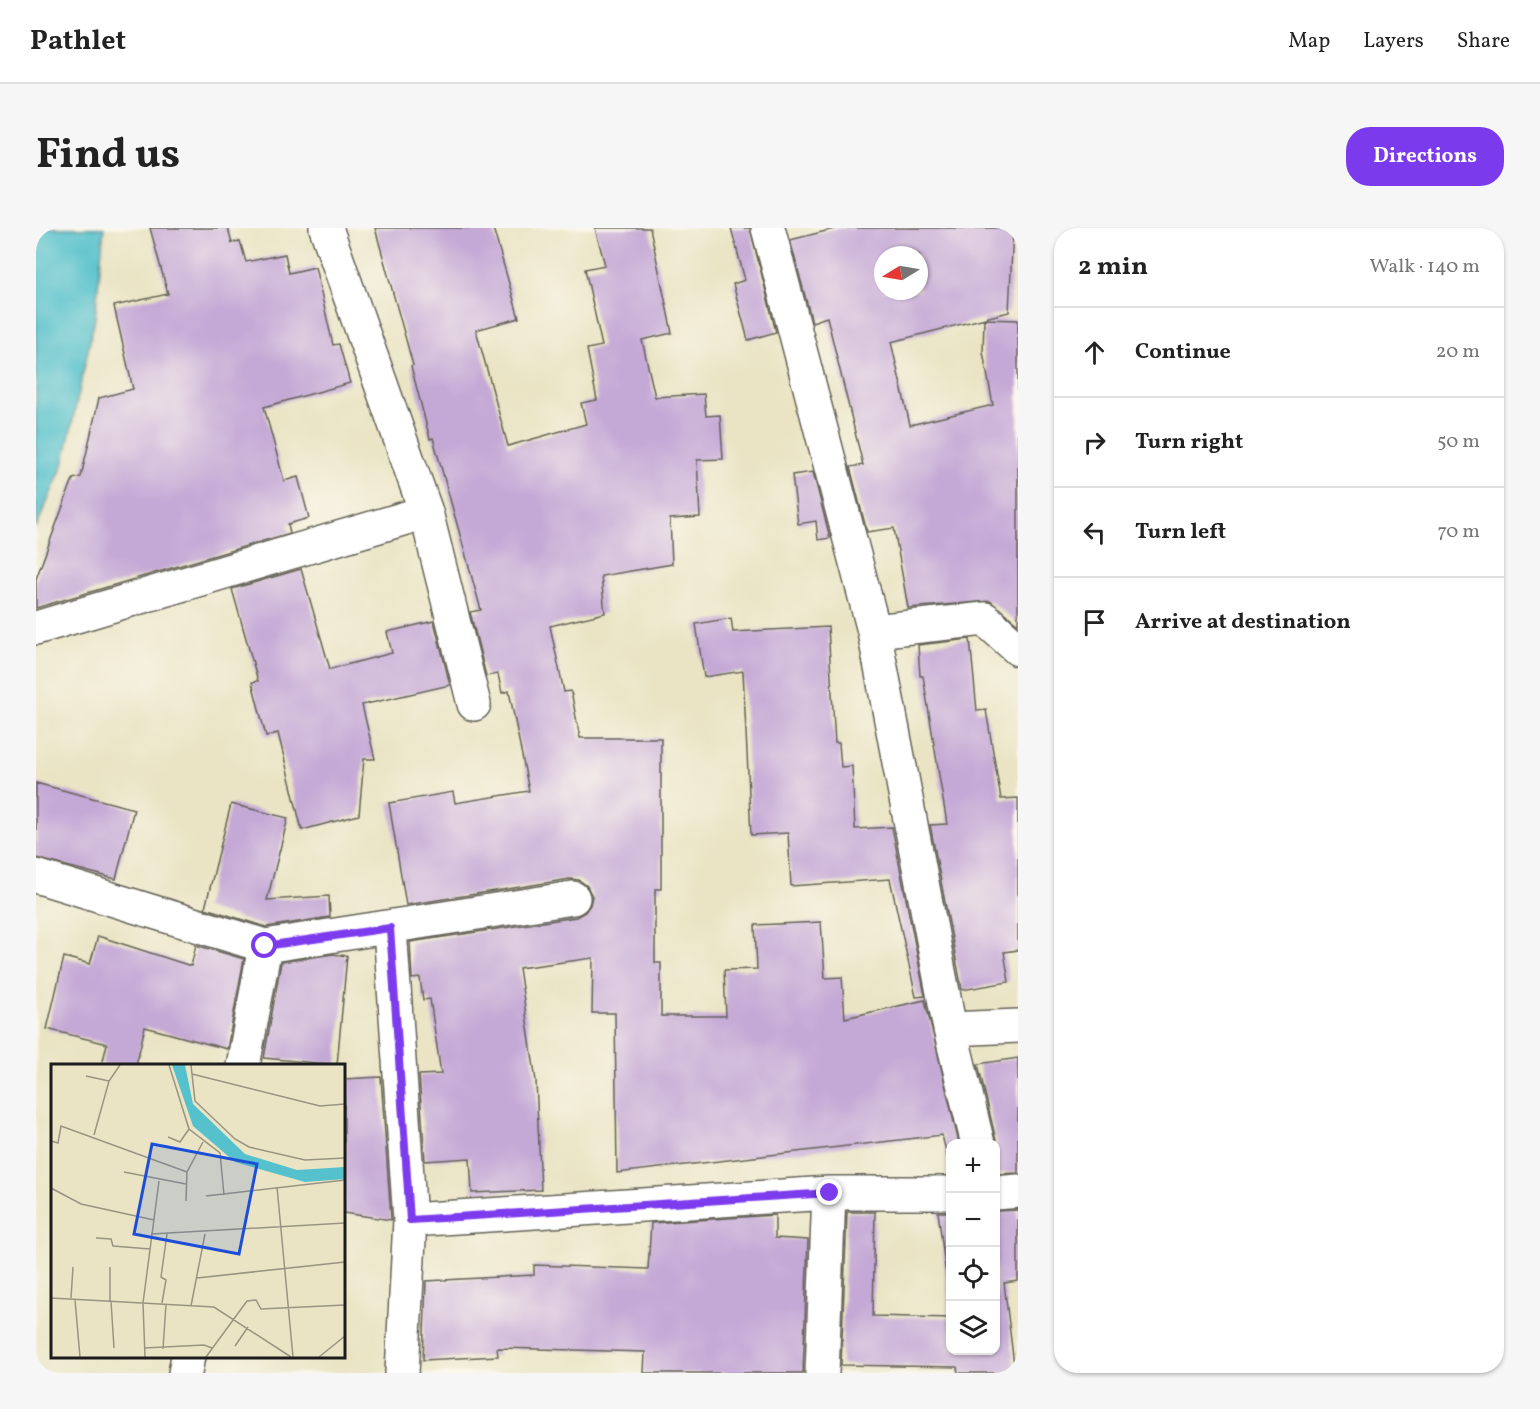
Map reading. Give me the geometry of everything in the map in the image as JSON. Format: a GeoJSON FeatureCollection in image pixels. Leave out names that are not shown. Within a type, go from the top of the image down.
{"type":"FeatureCollection","features":[{"type":"Feature","properties":{"kind":"street"},"geometry":{"type":"LineString","coordinates":[[326,228],[426,512],[474,704]]}},
{"type":"Feature","properties":{"kind":"street"},"geometry":{"type":"LineString","coordinates":[[768,228],[874,631],[950,1029],[977,1139]]}},
{"type":"Feature","properties":{"kind":"street"},"geometry":{"type":"LineString","coordinates":[[36,628],[426,512]]}},
{"type":"Feature","properties":{"kind":"street"},"geometry":{"type":"LineString","coordinates":[[874,631],[985,618],[1018,649]]}},
{"type":"Feature","properties":{"kind":"street"},"geometry":{"type":"LineString","coordinates":[[36,876],[265,946],[573,898]]}},
{"type":"Feature","properties":{"kind":"street"},"geometry":{"type":"LineString","coordinates":[[390,928],[410,1220],[402,1373]]}},
{"type":"Feature","properties":{"kind":"street"},"geometry":{"type":"LineString","coordinates":[[243,1064],[265,946]]}},
{"type":"Feature","properties":{"kind":"street"},"geometry":{"type":"LineString","coordinates":[[950,1029],[1018,1026]]}},
{"type":"Feature","properties":{"kind":"street"},"geometry":{"type":"LineString","coordinates":[[1000,1193],[1018,1191]]}},
{"type":"Feature","properties":{"kind":"street"},"geometry":{"type":"LineString","coordinates":[[410,1220],[830,1193],[946,1193]]}},
{"type":"Feature","properties":{"kind":"street"},"geometry":{"type":"LineString","coordinates":[[822,1373],[830,1193]]}},
{"type":"Feature","properties":{"kind":"street"},"geometry":{"type":"LineString","coordinates":[[185,1373],[188,1358]]}},
{"type":"Feature","properties":{"kind":"water"},"geometry":{"type":"Polygon","coordinates":[[[36,228],[104,228],[95,318],[63,465],[36,528],[36,228]]]}},
{"type":"Feature","properties":{"kind":"building"},"geometry":{"type":"Polygon","coordinates":[[[150,228],[228,228],[232,243],[240,241],[246,262],[285,254],[289,273],[315,267],[333,345],[339,344],[350,383],[264,407],[284,481],[298,477],[309,518],[288,524],[290,533],[36,608],[36,579],[73,479],[81,477],[99,398],[133,389],[114,306],[168,294],[150,228]]]}},
{"type":"Feature","properties":{"kind":"building"},"geometry":{"type":"Polygon","coordinates":[[[375,228],[493,228],[519,318],[476,330],[508,446],[586,424],[581,403],[597,400],[587,349],[602,346],[585,269],[605,265],[595,228],[650,228],[672,333],[642,340],[655,397],[704,394],[706,416],[720,415],[723,459],[697,460],[700,517],[670,519],[672,564],[601,576],[605,613],[550,626],[564,692],[571,691],[580,738],[661,738],[661,889],[655,889],[655,963],[661,963],[661,1016],[726,1016],[724,970],[757,969],[755,925],[821,922],[825,978],[842,977],[845,1018],[925,1000],[958,1139],[946,1139],[946,1151],[942,1135],[617,1173],[615,1013],[592,1013],[593,958],[519,968],[536,1081],[541,1190],[472,1193],[470,1158],[425,1161],[419,1075],[441,1074],[430,999],[423,1000],[420,978],[412,979],[410,942],[576,917],[585,912],[592,896],[587,886],[579,880],[570,879],[406,905],[389,803],[453,792],[455,803],[529,791],[509,691],[502,693],[498,674],[486,676],[470,612],[481,610],[433,438],[430,439],[411,366],[413,365],[375,228]]]}},
{"type":"Feature","properties":{"kind":"building"},"geometry":{"type":"Polygon","coordinates":[[[731,228],[750,228],[776,332],[748,340],[733,284],[745,280],[731,228]]]}},
{"type":"Feature","properties":{"kind":"building"},"geometry":{"type":"Polygon","coordinates":[[[838,228],[1013,228],[1009,312],[891,342],[910,425],[993,405],[983,352],[984,319],[1018,320],[1018,624],[990,601],[908,608],[894,528],[867,532],[850,467],[863,465],[827,317],[812,322],[790,240],[838,228]]]}},
{"type":"Feature","properties":{"kind":"building"},"geometry":{"type":"Polygon","coordinates":[[[813,472],[830,538],[818,540],[816,521],[798,524],[792,475],[813,472]]]}},
{"type":"Feature","properties":{"kind":"building"},"geometry":{"type":"Polygon","coordinates":[[[301,569],[330,669],[392,653],[387,632],[434,621],[450,685],[362,705],[375,759],[364,759],[359,815],[302,830],[278,733],[266,736],[252,682],[258,681],[232,589],[301,569]]]}},
{"type":"Feature","properties":{"kind":"building"},"geometry":{"type":"Polygon","coordinates":[[[731,618],[733,632],[828,627],[835,743],[839,743],[841,767],[852,766],[855,829],[892,827],[925,996],[916,997],[890,879],[791,886],[788,833],[751,835],[743,671],[704,677],[696,624],[731,618]]]}},
{"type":"Feature","properties":{"kind":"building"},"geometry":{"type":"Polygon","coordinates":[[[970,639],[977,711],[986,710],[1001,799],[1018,798],[1018,950],[1004,952],[1009,982],[962,990],[930,825],[947,824],[923,676],[920,676],[918,645],[970,639]]]}},
{"type":"Feature","properties":{"kind":"building"},"geometry":{"type":"Polygon","coordinates":[[[36,783],[134,809],[116,879],[36,858],[36,783]]]}},
{"type":"Feature","properties":{"kind":"building"},"geometry":{"type":"Polygon","coordinates":[[[231,804],[288,818],[267,900],[329,896],[330,917],[266,927],[205,908],[231,804]]]}},
{"type":"Feature","properties":{"kind":"building"},"geometry":{"type":"Polygon","coordinates":[[[98,936],[191,966],[196,945],[244,959],[227,1049],[145,1027],[136,1064],[102,1064],[107,1044],[47,1029],[64,957],[90,964],[98,936]]]}},
{"type":"Feature","properties":{"kind":"building"},"geometry":{"type":"Polygon","coordinates":[[[333,954],[347,956],[337,1064],[264,1058],[281,962],[333,954]]]}},
{"type":"Feature","properties":{"kind":"building"},"geometry":{"type":"Polygon","coordinates":[[[1018,1058],[1018,1173],[1000,1174],[1000,1139],[996,1139],[978,1064],[1018,1058]]]}},
{"type":"Feature","properties":{"kind":"building"},"geometry":{"type":"Polygon","coordinates":[[[381,1077],[391,1220],[345,1213],[345,1079],[381,1077]]]}},
{"type":"Feature","properties":{"kind":"building"},"geometry":{"type":"Polygon","coordinates":[[[1018,1210],[1018,1281],[1004,1283],[1015,1373],[958,1373],[957,1367],[841,1365],[847,1212],[875,1212],[873,1316],[946,1318],[946,1355],[1000,1355],[1000,1211],[1018,1210]]]}},
{"type":"Feature","properties":{"kind":"building"},"geometry":{"type":"Polygon","coordinates":[[[938,1212],[946,1212],[946,1274],[938,1212]]]}},
{"type":"Feature","properties":{"kind":"building"},"geometry":{"type":"Polygon","coordinates":[[[775,1215],[775,1238],[808,1240],[803,1373],[644,1373],[645,1352],[497,1348],[498,1356],[423,1360],[426,1281],[534,1275],[534,1265],[648,1269],[651,1223],[775,1215]]]}},
{"type":"Feature","properties":{"kind":"route"},"geometry":{"type":"LineString","coordinates":[[265,946],[390,928],[410,1220],[830,1193]]}}]}
